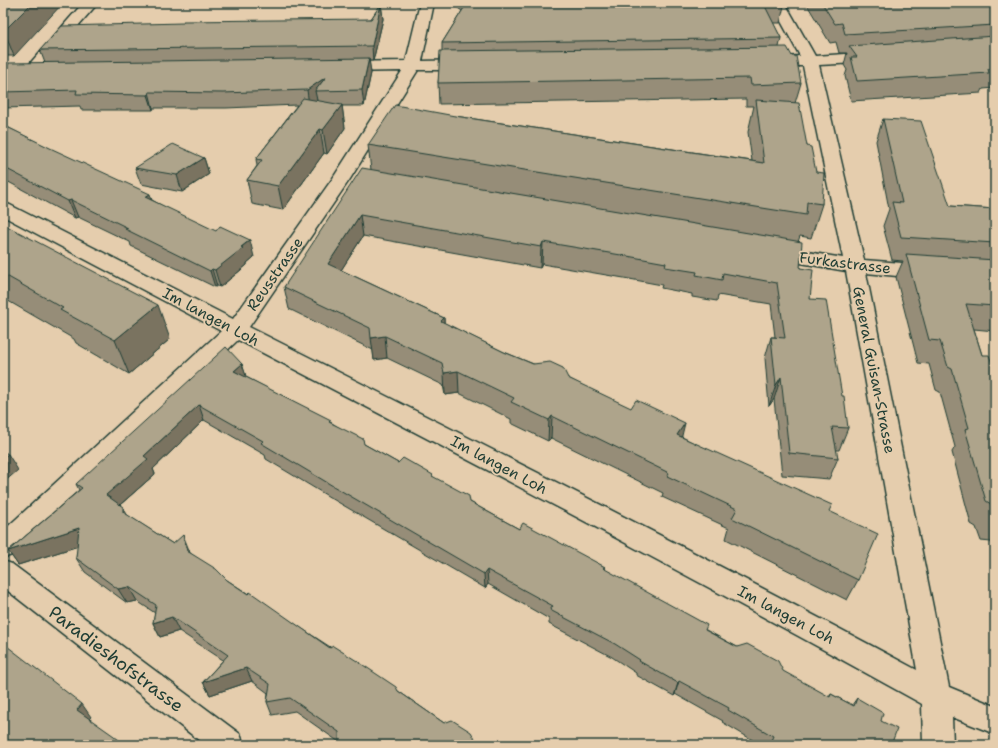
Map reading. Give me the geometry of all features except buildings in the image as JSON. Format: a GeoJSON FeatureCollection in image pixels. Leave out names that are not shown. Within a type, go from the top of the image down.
{"type":"FeatureCollection","features":[{"type":"Feature","properties":{"kind":"street"},"geometry":{"type":"LineString","coordinates":[[47,71],[24,72],[91,3]]}},
{"type":"Feature","properties":{"kind":"street","name":"Reusstrasse"},"geometry":{"type":"LineString","coordinates":[[3,546],[236,330],[349,180],[413,66],[427,3]]}},
{"type":"Feature","properties":{"kind":"street","name":"General Guisan-Strasse"},"geometry":{"type":"LineString","coordinates":[[778,3],[810,61],[854,266],[936,696],[938,745]]}},
{"type":"Feature","properties":{"kind":"street"},"geometry":{"type":"LineString","coordinates":[[754,61],[810,61],[887,56]]}},
{"type":"Feature","properties":{"kind":"street"},"geometry":{"type":"LineString","coordinates":[[325,67],[484,65]]}},
{"type":"Feature","properties":{"kind":"street","name":"Im langen Loh"},"geometry":{"type":"LineString","coordinates":[[3,209],[467,448],[936,696],[995,720]]}},
{"type":"Feature","properties":{"kind":"street","name":"Furkastrasse"},"geometry":{"type":"LineString","coordinates":[[753,249],[854,266],[948,273]]}},
{"type":"Feature","properties":{"kind":"street","name":"Paradieshofstrasse"},"geometry":{"type":"LineString","coordinates":[[3,572],[229,745]]}}]}
